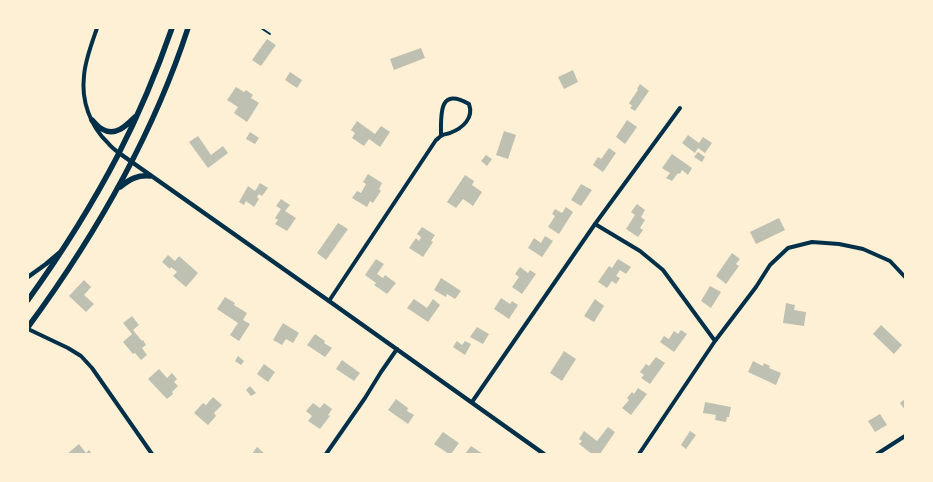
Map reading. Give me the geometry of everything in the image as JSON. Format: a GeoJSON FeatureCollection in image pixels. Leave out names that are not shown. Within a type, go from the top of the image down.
{"type":"FeatureCollection","features":[{"type":"Feature","properties":{"kind":"main road"},"geometry":{"type":"LineString","coordinates":[[28,300],[63,249],[119,154],[138,114],[172,28]]}},
{"type":"Feature","properties":{"kind":"main road"},"geometry":{"type":"LineString","coordinates":[[28,328],[82,249],[132,162],[162,96],[188,28]]}},
{"type":"Feature","properties":{"kind":"main road"},"geometry":{"type":"LineString","coordinates":[[92,120],[102,129],[116,131],[122,129],[138,114]]}},
{"type":"Feature","properties":{"kind":"main road"},"geometry":{"type":"LineString","coordinates":[[117,190],[137,176],[150,176]]}},
{"type":"Feature","properties":{"kind":"street"},"geometry":{"type":"LineString","coordinates":[[97,28],[84,74],[84,96],[92,120],[99,133],[107,143],[119,154],[544,454]]}},
{"type":"Feature","properties":{"kind":"street"},"geometry":{"type":"LineString","coordinates":[[329,301],[436,140],[464,125],[470,115],[471,109],[469,104],[462,100],[456,99],[446,101],[442,108],[441,136]]}},
{"type":"Feature","properties":{"kind":"street"},"geometry":{"type":"LineString","coordinates":[[472,402],[596,224],[680,108]]}},
{"type":"Feature","properties":{"kind":"street"},"geometry":{"type":"LineString","coordinates":[[596,224],[640,251],[663,270],[715,341]]}},
{"type":"Feature","properties":{"kind":"street"},"geometry":{"type":"LineString","coordinates":[[639,454],[715,341],[756,287],[770,265],[788,248],[812,242],[839,244],[864,249],[890,261],[905,277]]}},
{"type":"Feature","properties":{"kind":"street"},"geometry":{"type":"LineString","coordinates":[[28,277],[63,249]]}},
{"type":"Feature","properties":{"kind":"street"},"geometry":{"type":"LineString","coordinates":[[28,328],[56,341],[82,356],[152,454]]}},
{"type":"Feature","properties":{"kind":"street"},"geometry":{"type":"LineString","coordinates":[[326,454],[397,349]]}},
{"type":"Feature","properties":{"kind":"street"},"geometry":{"type":"LineString","coordinates":[[878,454],[905,436]]}},
{"type":"Feature","properties":{"kind":"lane"},"geometry":{"type":"LineString","coordinates":[[261,28],[270,34]]}},
{"type":"Feature","properties":{"kind":"building"},"geometry":{"type":"Polygon","coordinates":[[[267,39],[276,45],[261,66],[252,60],[267,39]]]}},
{"type":"Feature","properties":{"kind":"building"},"geometry":{"type":"Polygon","coordinates":[[[421,48],[425,58],[394,70],[390,59],[421,48]]]}},
{"type":"Feature","properties":{"kind":"building"},"geometry":{"type":"Polygon","coordinates":[[[573,70],[578,82],[564,89],[558,77],[573,70]]]}},
{"type":"Feature","properties":{"kind":"building"},"geometry":{"type":"Polygon","coordinates":[[[290,72],[302,80],[297,88],[285,80],[290,72]]]}},
{"type":"Feature","properties":{"kind":"building"},"geometry":{"type":"Polygon","coordinates":[[[640,84],[649,91],[635,111],[630,108],[632,106],[629,103],[638,90],[637,89],[640,84]]]}},
{"type":"Feature","properties":{"kind":"building"},"geometry":{"type":"Polygon","coordinates":[[[236,87],[244,92],[246,90],[253,95],[251,98],[259,103],[247,122],[234,113],[238,107],[227,100],[236,87]]]}},
{"type":"Feature","properties":{"kind":"building"},"geometry":{"type":"Polygon","coordinates":[[[627,120],[637,127],[625,144],[616,137],[627,120]]]}},
{"type":"Feature","properties":{"kind":"building"},"geometry":{"type":"Polygon","coordinates":[[[357,121],[375,134],[381,126],[390,132],[380,147],[369,139],[364,146],[352,138],[355,133],[351,130],[357,121]]]}},
{"type":"Feature","properties":{"kind":"building"},"geometry":{"type":"Polygon","coordinates":[[[504,131],[516,135],[508,159],[496,155],[504,131]]]}},
{"type":"Feature","properties":{"kind":"building"},"geometry":{"type":"Polygon","coordinates":[[[250,132],[259,138],[255,144],[246,139],[250,132]]]}},
{"type":"Feature","properties":{"kind":"building"},"geometry":{"type":"Polygon","coordinates":[[[688,135],[699,143],[703,137],[712,143],[705,153],[698,148],[695,153],[682,143],[688,135]]]}},
{"type":"Feature","properties":{"kind":"building"},"geometry":{"type":"Polygon","coordinates":[[[198,136],[211,155],[223,146],[228,153],[208,168],[189,142],[198,136]]]}},
{"type":"Feature","properties":{"kind":"building"},"geometry":{"type":"Polygon","coordinates":[[[609,148],[616,153],[603,172],[593,165],[598,157],[601,159],[609,148]]]}},
{"type":"Feature","properties":{"kind":"building"},"geometry":{"type":"Polygon","coordinates":[[[698,152],[705,157],[702,162],[694,157],[698,152]]]}},
{"type":"Feature","properties":{"kind":"building"},"geometry":{"type":"Polygon","coordinates":[[[672,154],[692,168],[688,175],[682,170],[680,174],[678,173],[672,181],[666,178],[670,173],[662,168],[672,154]]]}},
{"type":"Feature","properties":{"kind":"building"},"geometry":{"type":"Polygon","coordinates":[[[486,155],[492,159],[487,166],[481,161],[486,155]]]}},
{"type":"Feature","properties":{"kind":"building"},"geometry":{"type":"Polygon","coordinates":[[[368,174],[382,183],[379,189],[381,191],[373,203],[370,201],[367,207],[352,198],[357,191],[361,193],[366,184],[363,182],[368,174]]]}},
{"type":"Feature","properties":{"kind":"building"},"geometry":{"type":"Polygon","coordinates":[[[465,175],[474,181],[472,185],[482,192],[473,206],[463,199],[456,208],[447,202],[465,175]]]}},
{"type":"Feature","properties":{"kind":"building"},"geometry":{"type":"Polygon","coordinates":[[[260,183],[268,188],[262,196],[259,194],[257,197],[259,199],[254,207],[246,201],[244,205],[239,202],[248,186],[255,191],[260,183]]]}},
{"type":"Feature","properties":{"kind":"building"},"geometry":{"type":"Polygon","coordinates":[[[581,184],[592,190],[581,206],[571,200],[581,184]]]}},
{"type":"Feature","properties":{"kind":"building"},"geometry":{"type":"Polygon","coordinates":[[[281,199],[290,205],[285,211],[296,218],[287,231],[275,224],[278,220],[275,218],[281,209],[276,206],[281,199]]]}},
{"type":"Feature","properties":{"kind":"building"},"geometry":{"type":"Polygon","coordinates":[[[637,204],[645,210],[641,217],[645,220],[640,228],[643,230],[638,237],[626,229],[635,215],[631,212],[637,204]]]}},
{"type":"Feature","properties":{"kind":"building"},"geometry":{"type":"Polygon","coordinates":[[[566,207],[573,212],[559,234],[548,227],[555,216],[552,214],[555,209],[562,213],[566,207]]]}},
{"type":"Feature","properties":{"kind":"building"},"geometry":{"type":"Polygon","coordinates":[[[779,218],[785,230],[756,244],[750,232],[779,218]]]}},
{"type":"Feature","properties":{"kind":"building"},"geometry":{"type":"Polygon","coordinates":[[[338,223],[348,229],[326,260],[317,253],[338,223]]]}},
{"type":"Feature","properties":{"kind":"building"},"geometry":{"type":"Polygon","coordinates":[[[422,227],[435,235],[431,241],[433,242],[423,257],[409,248],[416,238],[419,241],[421,237],[417,234],[422,227]]]}},
{"type":"Feature","properties":{"kind":"building"},"geometry":{"type":"Polygon","coordinates":[[[545,236],[553,241],[542,257],[528,248],[534,238],[541,243],[545,236]]]}},
{"type":"Feature","properties":{"kind":"building"},"geometry":{"type":"Polygon","coordinates":[[[732,253],[740,259],[736,264],[739,266],[726,284],[716,276],[732,253]]]}},
{"type":"Feature","properties":{"kind":"building"},"geometry":{"type":"Polygon","coordinates":[[[168,255],[175,261],[179,256],[198,273],[186,287],[173,276],[177,272],[171,267],[170,269],[162,262],[168,255]]]}},
{"type":"Feature","properties":{"kind":"building"},"geometry":{"type":"Polygon","coordinates":[[[376,259],[384,264],[377,274],[383,278],[385,275],[396,283],[387,294],[374,285],[376,283],[365,275],[376,259]]]}},
{"type":"Feature","properties":{"kind":"building"},"geometry":{"type":"Polygon","coordinates":[[[618,259],[631,267],[626,274],[620,270],[616,276],[620,278],[616,284],[612,281],[607,288],[598,282],[609,266],[612,268],[618,259]]]}},
{"type":"Feature","properties":{"kind":"building"},"geometry":{"type":"Polygon","coordinates":[[[520,267],[528,273],[530,270],[536,274],[522,294],[512,287],[519,277],[515,274],[520,267]]]}},
{"type":"Feature","properties":{"kind":"building"},"geometry":{"type":"Polygon","coordinates":[[[441,278],[461,291],[455,299],[447,294],[446,297],[434,290],[441,278]]]}},
{"type":"Feature","properties":{"kind":"building"},"geometry":{"type":"Polygon","coordinates":[[[84,280],[91,287],[84,295],[94,304],[86,312],[69,296],[84,280]]]}},
{"type":"Feature","properties":{"kind":"building"},"geometry":{"type":"Polygon","coordinates":[[[710,286],[721,292],[711,308],[701,301],[710,286]]]}},
{"type":"Feature","properties":{"kind":"building"},"geometry":{"type":"Polygon","coordinates":[[[225,297],[247,313],[243,320],[250,324],[239,341],[230,335],[238,323],[217,309],[225,297]]]}},
{"type":"Feature","properties":{"kind":"building"},"geometry":{"type":"Polygon","coordinates":[[[501,298],[510,304],[512,301],[518,305],[509,319],[494,309],[501,298]]]}},
{"type":"Feature","properties":{"kind":"building"},"geometry":{"type":"Polygon","coordinates":[[[414,299],[427,308],[433,299],[440,305],[428,322],[407,308],[414,299]]]}},
{"type":"Feature","properties":{"kind":"building"},"geometry":{"type":"Polygon","coordinates":[[[595,299],[604,306],[594,322],[584,316],[595,299]]]}},
{"type":"Feature","properties":{"kind":"building"},"geometry":{"type":"Polygon","coordinates":[[[786,303],[795,305],[794,310],[806,312],[804,326],[783,323],[786,303]]]}},
{"type":"Feature","properties":{"kind":"building"},"geometry":{"type":"Polygon","coordinates":[[[132,316],[139,325],[133,330],[146,345],[142,348],[147,355],[141,360],[135,353],[133,354],[123,342],[132,334],[123,323],[132,316]]]}},
{"type":"Feature","properties":{"kind":"building"},"geometry":{"type":"Polygon","coordinates":[[[283,323],[299,333],[293,343],[286,339],[282,345],[273,340],[283,323]]]}},
{"type":"Feature","properties":{"kind":"building"},"geometry":{"type":"Polygon","coordinates":[[[881,325],[902,345],[894,354],[873,334],[881,325]]]}},
{"type":"Feature","properties":{"kind":"building"},"geometry":{"type":"Polygon","coordinates":[[[477,327],[489,334],[483,344],[470,337],[477,327]]]}},
{"type":"Feature","properties":{"kind":"building"},"geometry":{"type":"Polygon","coordinates":[[[681,330],[687,334],[674,352],[660,342],[664,336],[669,339],[674,331],[678,334],[681,330]]]}},
{"type":"Feature","properties":{"kind":"building"},"geometry":{"type":"Polygon","coordinates":[[[315,334],[325,341],[324,343],[332,348],[325,357],[307,345],[315,334]]]}},
{"type":"Feature","properties":{"kind":"building"},"geometry":{"type":"Polygon","coordinates":[[[457,341],[462,345],[465,341],[471,344],[465,355],[453,347],[457,341]]]}},
{"type":"Feature","properties":{"kind":"building"},"geometry":{"type":"Polygon","coordinates":[[[564,351],[576,359],[562,381],[550,373],[564,351]]]}},
{"type":"Feature","properties":{"kind":"building"},"geometry":{"type":"Polygon","coordinates":[[[238,356],[244,361],[241,365],[235,361],[238,356]]]}},
{"type":"Feature","properties":{"kind":"building"},"geometry":{"type":"Polygon","coordinates":[[[656,357],[665,363],[650,384],[641,378],[644,375],[640,372],[646,364],[649,366],[656,357]]]}},
{"type":"Feature","properties":{"kind":"building"},"geometry":{"type":"Polygon","coordinates":[[[342,360],[360,373],[354,381],[336,369],[342,360]]]}},
{"type":"Feature","properties":{"kind":"building"},"geometry":{"type":"Polygon","coordinates":[[[753,361],[763,366],[764,363],[770,366],[769,368],[781,373],[776,385],[748,372],[753,361]]]}},
{"type":"Feature","properties":{"kind":"building"},"geometry":{"type":"Polygon","coordinates":[[[264,364],[275,372],[268,382],[257,374],[264,364]]]}},
{"type":"Feature","properties":{"kind":"building"},"geometry":{"type":"Polygon","coordinates":[[[159,369],[167,378],[172,373],[177,379],[174,382],[178,386],[172,392],[173,394],[167,399],[148,379],[159,369]]]}},
{"type":"Feature","properties":{"kind":"building"},"geometry":{"type":"Polygon","coordinates":[[[250,386],[256,393],[251,396],[246,390],[250,386]]]}},
{"type":"Feature","properties":{"kind":"building"},"geometry":{"type":"Polygon","coordinates":[[[638,388],[647,394],[631,415],[622,408],[629,400],[627,398],[632,392],[634,394],[638,388]]]}},
{"type":"Feature","properties":{"kind":"building"},"geometry":{"type":"Polygon","coordinates":[[[213,397],[222,405],[214,413],[216,416],[208,425],[194,413],[203,403],[206,405],[213,397]]]}},
{"type":"Feature","properties":{"kind":"building"},"geometry":{"type":"Polygon","coordinates":[[[396,399],[408,408],[407,411],[414,415],[408,424],[388,410],[396,399]]]}},
{"type":"Feature","properties":{"kind":"building"},"geometry":{"type":"Polygon","coordinates":[[[905,399],[905,410],[900,403],[905,399]]]}},
{"type":"Feature","properties":{"kind":"building"},"geometry":{"type":"Polygon","coordinates":[[[705,402],[731,407],[729,417],[727,417],[726,422],[715,420],[716,415],[703,413],[705,402]]]}},
{"type":"Feature","properties":{"kind":"building"},"geometry":{"type":"Polygon","coordinates":[[[313,403],[320,408],[324,403],[332,409],[328,415],[330,416],[320,429],[308,421],[312,416],[306,411],[313,403]]]}},
{"type":"Feature","properties":{"kind":"building"},"geometry":{"type":"Polygon","coordinates":[[[880,414],[887,425],[875,432],[868,421],[880,414]]]}},
{"type":"Feature","properties":{"kind":"building"},"geometry":{"type":"Polygon","coordinates":[[[608,427],[615,432],[600,454],[592,454],[579,444],[582,441],[579,439],[584,431],[597,441],[608,427]]]}},
{"type":"Feature","properties":{"kind":"building"},"geometry":{"type":"Polygon","coordinates":[[[690,431],[696,435],[686,449],[681,445],[690,431]]]}},
{"type":"Feature","properties":{"kind":"building"},"geometry":{"type":"Polygon","coordinates":[[[443,432],[459,443],[451,454],[434,444],[443,432]]]}},
{"type":"Feature","properties":{"kind":"building"},"geometry":{"type":"Polygon","coordinates":[[[79,444],[86,453],[89,450],[92,454],[67,454],[79,444]]]}},
{"type":"Feature","properties":{"kind":"building"},"geometry":{"type":"Polygon","coordinates":[[[471,446],[483,454],[465,454],[471,446]]]}},
{"type":"Feature","properties":{"kind":"building"},"geometry":{"type":"Polygon","coordinates":[[[257,447],[265,454],[252,454],[257,447]]]}}]}
